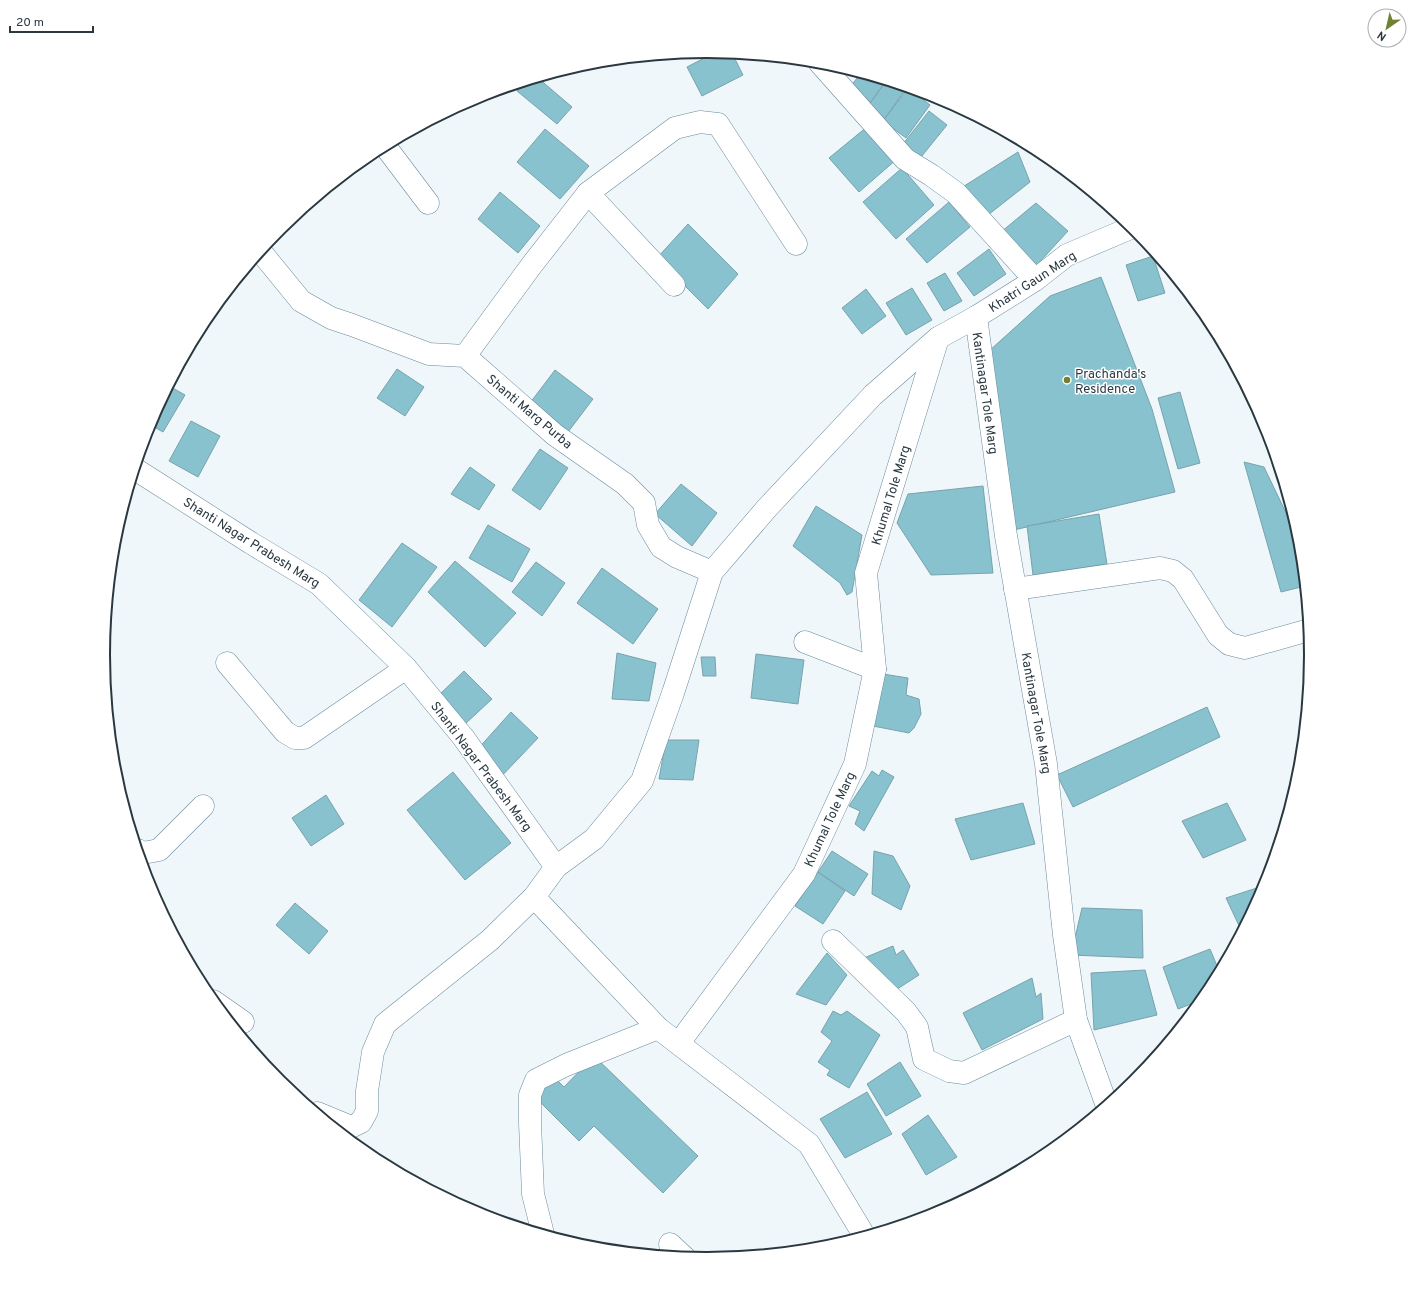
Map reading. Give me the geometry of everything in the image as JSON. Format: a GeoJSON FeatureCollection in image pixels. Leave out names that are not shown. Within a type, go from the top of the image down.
{"type":"FeatureCollection","features":[{"type":"Feature","properties":{"kind":"street"},"geometry":{"type":"LineString","coordinates":[[826,69],[905,159],[956,193],[1035,280]]}},
{"type":"Feature","properties":{"kind":"street"},"geometry":{"type":"LineString","coordinates":[[264,256],[301,301],[331,318],[429,354],[465,356],[531,266],[588,193],[675,128],[700,122],[718,124],[796,244]]}},
{"type":"Feature","properties":{"kind":"street"},"geometry":{"type":"LineString","coordinates":[[389,151],[428,203]]}},
{"type":"Feature","properties":{"kind":"street"},"geometry":{"type":"LineString","coordinates":[[588,193],[674,285]]}},
{"type":"Feature","properties":{"kind":"street","name":"Khatri Gaun Marg"},"geometry":{"type":"LineString","coordinates":[[976,317],[1035,280],[1067,255],[1127,230]]}},
{"type":"Feature","properties":{"kind":"street"},"geometry":{"type":"LineString","coordinates":[[330,1118],[351,1127],[362,1122],[367,1111],[367,1091],[374,1052],[386,1024],[490,940],[534,897],[556,868],[594,839],[642,782],[673,693],[712,572],[767,508],[873,395],[938,338],[976,317]]}},
{"type":"Feature","properties":{"kind":"street","name":"Kantinagar Tole Marg"},"geometry":{"type":"LineString","coordinates":[[976,317],[1000,498],[1046,764],[1064,935],[1076,1020],[1105,1101]]}},
{"type":"Feature","properties":{"kind":"street","name":"Khumal Tole Marg"},"geometry":{"type":"LineString","coordinates":[[679,1044],[804,874],[855,764],[875,669],[866,573],[938,338]]}},
{"type":"Feature","properties":{"kind":"street","name":"Shanti Marg Purba"},"geometry":{"type":"LineString","coordinates":[[465,356],[555,435],[625,484],[644,503],[648,525],[661,547],[677,557],[712,572]]}},
{"type":"Feature","properties":{"kind":"street","name":"Shanti Nagar Prabesh Marg"},"geometry":{"type":"LineString","coordinates":[[140,470],[251,543],[319,584],[406,668],[463,737],[556,868]]}},
{"type":"Feature","properties":{"kind":"street"},"geometry":{"type":"LineString","coordinates":[[1015,589],[1160,568],[1173,572],[1183,578],[1218,635],[1229,644],[1245,648],[1304,632]]}},
{"type":"Feature","properties":{"kind":"street"},"geometry":{"type":"LineString","coordinates":[[805,642],[875,669]]}},
{"type":"Feature","properties":{"kind":"street"},"geometry":{"type":"LineString","coordinates":[[227,663],[285,732],[295,738],[304,738],[406,668]]}},
{"type":"Feature","properties":{"kind":"street"},"geometry":{"type":"LineString","coordinates":[[144,853],[159,850],[203,806]]}},
{"type":"Feature","properties":{"kind":"street"},"geometry":{"type":"LineString","coordinates":[[534,897],[658,1028],[808,1144],[862,1233]]}},
{"type":"Feature","properties":{"kind":"street"},"geometry":{"type":"LineString","coordinates":[[833,941],[906,1012],[917,1027],[924,1059],[949,1071],[964,1073],[1076,1020]]}},
{"type":"Feature","properties":{"kind":"street"},"geometry":{"type":"LineString","coordinates":[[228,1011],[243,1022]]}},
{"type":"Feature","properties":{"kind":"street"},"geometry":{"type":"LineString","coordinates":[[541,1229],[533,1194],[530,1123],[530,1095],[536,1080],[566,1065],[658,1028]]}},
{"type":"Feature","properties":{"kind":"building"},"geometry":{"type":"Polygon","coordinates":[[[704,58],[735,59],[743,75],[702,96],[687,67],[704,58]]]}},
{"type":"Feature","properties":{"kind":"building"},"geometry":{"type":"Polygon","coordinates":[[[858,77],[883,85],[868,106],[847,91],[858,77]]]}},
{"type":"Feature","properties":{"kind":"building"},"geometry":{"type":"Polygon","coordinates":[[[542,81],[572,107],[557,124],[517,91],[519,89],[542,81]]]}},
{"type":"Feature","properties":{"kind":"building"},"geometry":{"type":"Polygon","coordinates":[[[883,85],[904,91],[883,121],[866,109],[883,85]]]}},
{"type":"Feature","properties":{"kind":"building"},"geometry":{"type":"Polygon","coordinates":[[[905,92],[920,97],[930,105],[906,138],[883,121],[905,92]]]}},
{"type":"Feature","properties":{"kind":"building"},"geometry":{"type":"Polygon","coordinates":[[[929,111],[947,125],[917,162],[899,149],[929,111]]]}},
{"type":"Feature","properties":{"kind":"building"},"geometry":{"type":"Polygon","coordinates":[[[868,126],[897,159],[859,192],[829,158],[868,126]]]}},
{"type":"Feature","properties":{"kind":"building"},"geometry":{"type":"Polygon","coordinates":[[[545,129],[589,166],[560,199],[517,162],[545,129]]]}},
{"type":"Feature","properties":{"kind":"building"},"geometry":{"type":"Polygon","coordinates":[[[1018,152],[1030,182],[988,215],[961,188],[1018,152]]]}},
{"type":"Feature","properties":{"kind":"building"},"geometry":{"type":"Polygon","coordinates":[[[902,168],[934,205],[896,239],[863,202],[902,168]]]}},
{"type":"Feature","properties":{"kind":"building"},"geometry":{"type":"Polygon","coordinates":[[[500,192],[540,226],[518,253],[478,219],[500,192]]]}},
{"type":"Feature","properties":{"kind":"building"},"geometry":{"type":"Polygon","coordinates":[[[949,202],[970,227],[927,263],[906,239],[949,202]]]}},
{"type":"Feature","properties":{"kind":"building"},"geometry":{"type":"Polygon","coordinates":[[[1036,203],[1068,231],[1036,266],[1001,232],[1036,203]]]}},
{"type":"Feature","properties":{"kind":"building"},"geometry":{"type":"Polygon","coordinates":[[[688,224],[738,274],[708,309],[657,258],[688,224]]]}},
{"type":"Feature","properties":{"kind":"building"},"geometry":{"type":"Polygon","coordinates":[[[989,249],[1006,274],[974,296],[957,273],[989,249]]]}},
{"type":"Feature","properties":{"kind":"building"},"geometry":{"type":"Polygon","coordinates":[[[1152,256],[1165,293],[1138,301],[1126,265],[1152,256]]]}},
{"type":"Feature","properties":{"kind":"building"},"geometry":{"type":"Polygon","coordinates":[[[945,273],[962,301],[944,311],[927,283],[945,273]]]}},
{"type":"Feature","properties":{"kind":"building","name":"Prachanda's Residence"},"geometry":{"type":"Polygon","coordinates":[[[1101,277],[1152,409],[1175,492],[1014,530],[989,351],[1050,296],[1101,277]]]}},
{"type":"Feature","properties":{"kind":"building"},"geometry":{"type":"Polygon","coordinates":[[[912,288],[932,320],[906,335],[886,303],[912,288]]]}},
{"type":"Feature","properties":{"kind":"building"},"geometry":{"type":"Polygon","coordinates":[[[866,289],[886,316],[862,334],[842,308],[866,289]]]}},
{"type":"Feature","properties":{"kind":"building"},"geometry":{"type":"Polygon","coordinates":[[[397,369],[424,387],[405,416],[377,398],[397,369]]]}},
{"type":"Feature","properties":{"kind":"building"},"geometry":{"type":"Polygon","coordinates":[[[555,370],[593,399],[568,432],[530,403],[555,370]]]}},
{"type":"Feature","properties":{"kind":"building"},"geometry":{"type":"Polygon","coordinates":[[[173,388],[185,395],[163,432],[155,427],[173,388]]]}},
{"type":"Feature","properties":{"kind":"building"},"geometry":{"type":"Polygon","coordinates":[[[1180,392],[1200,463],[1178,469],[1158,398],[1180,392]]]}},
{"type":"Feature","properties":{"kind":"building"},"geometry":{"type":"Polygon","coordinates":[[[191,421],[220,436],[198,477],[169,461],[191,421]]]}},
{"type":"Feature","properties":{"kind":"building"},"geometry":{"type":"Polygon","coordinates":[[[540,449],[568,468],[540,510],[512,490],[540,449]]]}},
{"type":"Feature","properties":{"kind":"building"},"geometry":{"type":"Polygon","coordinates":[[[1244,462],[1264,467],[1290,520],[1294,539],[1301,587],[1281,592],[1244,462]]]}},
{"type":"Feature","properties":{"kind":"building"},"geometry":{"type":"Polygon","coordinates":[[[470,467],[495,485],[479,510],[451,494],[470,467]]]}},
{"type":"Feature","properties":{"kind":"building"},"geometry":{"type":"Polygon","coordinates":[[[681,484],[717,513],[692,546],[655,514],[681,484]]]}},
{"type":"Feature","properties":{"kind":"building"},"geometry":{"type":"Polygon","coordinates":[[[983,486],[993,573],[931,575],[897,523],[908,494],[983,486]]]}},
{"type":"Feature","properties":{"kind":"building"},"geometry":{"type":"Polygon","coordinates":[[[816,506],[862,535],[852,592],[847,595],[840,583],[793,546],[816,506]]]}},
{"type":"Feature","properties":{"kind":"building"},"geometry":{"type":"Polygon","coordinates":[[[1099,514],[1107,564],[1033,575],[1027,526],[1099,514]]]}},
{"type":"Feature","properties":{"kind":"building"},"geometry":{"type":"Polygon","coordinates":[[[488,525],[530,549],[512,582],[469,558],[488,525]]]}},
{"type":"Feature","properties":{"kind":"building"},"geometry":{"type":"Polygon","coordinates":[[[402,543],[437,567],[392,627],[359,600],[402,543]]]}},
{"type":"Feature","properties":{"kind":"building"},"geometry":{"type":"Polygon","coordinates":[[[455,561],[516,613],[485,647],[428,592],[455,561]]]}},
{"type":"Feature","properties":{"kind":"building"},"geometry":{"type":"Polygon","coordinates":[[[536,562],[565,583],[542,616],[512,592],[536,562]]]}},
{"type":"Feature","properties":{"kind":"building"},"geometry":{"type":"Polygon","coordinates":[[[602,568],[658,609],[633,644],[577,603],[602,568]]]}},
{"type":"Feature","properties":{"kind":"building"},"geometry":{"type":"Polygon","coordinates":[[[617,653],[656,663],[649,701],[612,699],[617,653]]]}},
{"type":"Feature","properties":{"kind":"building"},"geometry":{"type":"Polygon","coordinates":[[[756,654],[804,660],[798,704],[751,698],[756,654]]]}},
{"type":"Feature","properties":{"kind":"building"},"geometry":{"type":"Polygon","coordinates":[[[701,657],[715,657],[716,676],[703,676],[701,657]]]}},
{"type":"Feature","properties":{"kind":"building"},"geometry":{"type":"Polygon","coordinates":[[[464,671],[492,699],[464,725],[438,696],[464,671]]]}},
{"type":"Feature","properties":{"kind":"building"},"geometry":{"type":"Polygon","coordinates":[[[883,674],[908,678],[906,695],[919,699],[921,714],[914,728],[909,733],[873,726],[883,674]]]}},
{"type":"Feature","properties":{"kind":"building"},"geometry":{"type":"Polygon","coordinates":[[[1207,707],[1220,737],[1073,807],[1057,775],[1207,707]]]}},
{"type":"Feature","properties":{"kind":"building"},"geometry":{"type":"Polygon","coordinates":[[[511,712],[538,738],[497,781],[477,750],[511,712]]]}},
{"type":"Feature","properties":{"kind":"building"},"geometry":{"type":"Polygon","coordinates":[[[666,740],[699,740],[693,780],[659,779],[666,740]]]}},
{"type":"Feature","properties":{"kind":"building"},"geometry":{"type":"Polygon","coordinates":[[[882,770],[894,777],[864,831],[855,824],[860,811],[849,806],[872,771],[879,776],[882,770]]]}},
{"type":"Feature","properties":{"kind":"building"},"geometry":{"type":"Polygon","coordinates":[[[453,772],[511,843],[465,880],[407,810],[453,772]]]}},
{"type":"Feature","properties":{"kind":"building"},"geometry":{"type":"Polygon","coordinates":[[[326,795],[344,824],[311,846],[292,818],[326,795]]]}},
{"type":"Feature","properties":{"kind":"building"},"geometry":{"type":"Polygon","coordinates":[[[1023,803],[1035,844],[971,860],[955,819],[1023,803]]]}},
{"type":"Feature","properties":{"kind":"building"},"geometry":{"type":"Polygon","coordinates":[[[1227,803],[1246,840],[1203,858],[1182,821],[1227,803]]]}},
{"type":"Feature","properties":{"kind":"building"},"geometry":{"type":"Polygon","coordinates":[[[832,851],[868,874],[854,896],[818,872],[832,851]]]}},
{"type":"Feature","properties":{"kind":"building"},"geometry":{"type":"Polygon","coordinates":[[[874,851],[893,856],[910,886],[901,910],[872,894],[874,851]]]}},
{"type":"Feature","properties":{"kind":"building"},"geometry":{"type":"Polygon","coordinates":[[[818,872],[845,891],[823,924],[795,906],[818,872]]]}},
{"type":"Feature","properties":{"kind":"building"},"geometry":{"type":"Polygon","coordinates":[[[1258,887],[1239,927],[1226,898],[1258,887]]]}},
{"type":"Feature","properties":{"kind":"building"},"geometry":{"type":"Polygon","coordinates":[[[295,903],[328,931],[309,954],[276,925],[295,903]]]}},
{"type":"Feature","properties":{"kind":"building"},"geometry":{"type":"Polygon","coordinates":[[[1082,908],[1142,910],[1143,958],[1071,955],[1082,908]]]}},
{"type":"Feature","properties":{"kind":"building"},"geometry":{"type":"Polygon","coordinates":[[[893,946],[896,955],[903,950],[919,975],[891,993],[864,958],[893,946]]]}},
{"type":"Feature","properties":{"kind":"building"},"geometry":{"type":"Polygon","coordinates":[[[1210,949],[1217,966],[1193,1003],[1178,1009],[1163,967],[1210,949]]]}},
{"type":"Feature","properties":{"kind":"building"},"geometry":{"type":"Polygon","coordinates":[[[827,953],[847,975],[826,1005],[796,994],[827,953]]]}},
{"type":"Feature","properties":{"kind":"building"},"geometry":{"type":"Polygon","coordinates":[[[1145,970],[1157,1015],[1094,1030],[1091,973],[1145,970]]]}},
{"type":"Feature","properties":{"kind":"building"},"geometry":{"type":"Polygon","coordinates":[[[1032,978],[1036,997],[1041,993],[1043,1019],[982,1050],[963,1013],[1032,978]]]}},
{"type":"Feature","properties":{"kind":"building"},"geometry":{"type":"Polygon","coordinates":[[[833,1011],[841,1015],[847,1011],[880,1035],[849,1088],[827,1075],[830,1070],[818,1062],[832,1041],[821,1032],[833,1011]]]}},
{"type":"Feature","properties":{"kind":"building"},"geometry":{"type":"Polygon","coordinates":[[[594,1056],[698,1156],[663,1193],[594,1126],[579,1141],[536,1098],[555,1078],[564,1087],[594,1056]]]}},
{"type":"Feature","properties":{"kind":"building"},"geometry":{"type":"Polygon","coordinates":[[[900,1062],[921,1096],[886,1116],[867,1084],[900,1062]]]}},
{"type":"Feature","properties":{"kind":"building"},"geometry":{"type":"Polygon","coordinates":[[[867,1092],[892,1134],[845,1158],[820,1119],[867,1092]]]}},
{"type":"Feature","properties":{"kind":"building"},"geometry":{"type":"Polygon","coordinates":[[[928,1115],[957,1157],[926,1175],[902,1134],[928,1115]]]}},
{"type":"Feature","properties":{"kind":"place","name":"Prachanda's Residence"},"geometry":{"type":"Point","coordinates":[1067,380]}}]}
